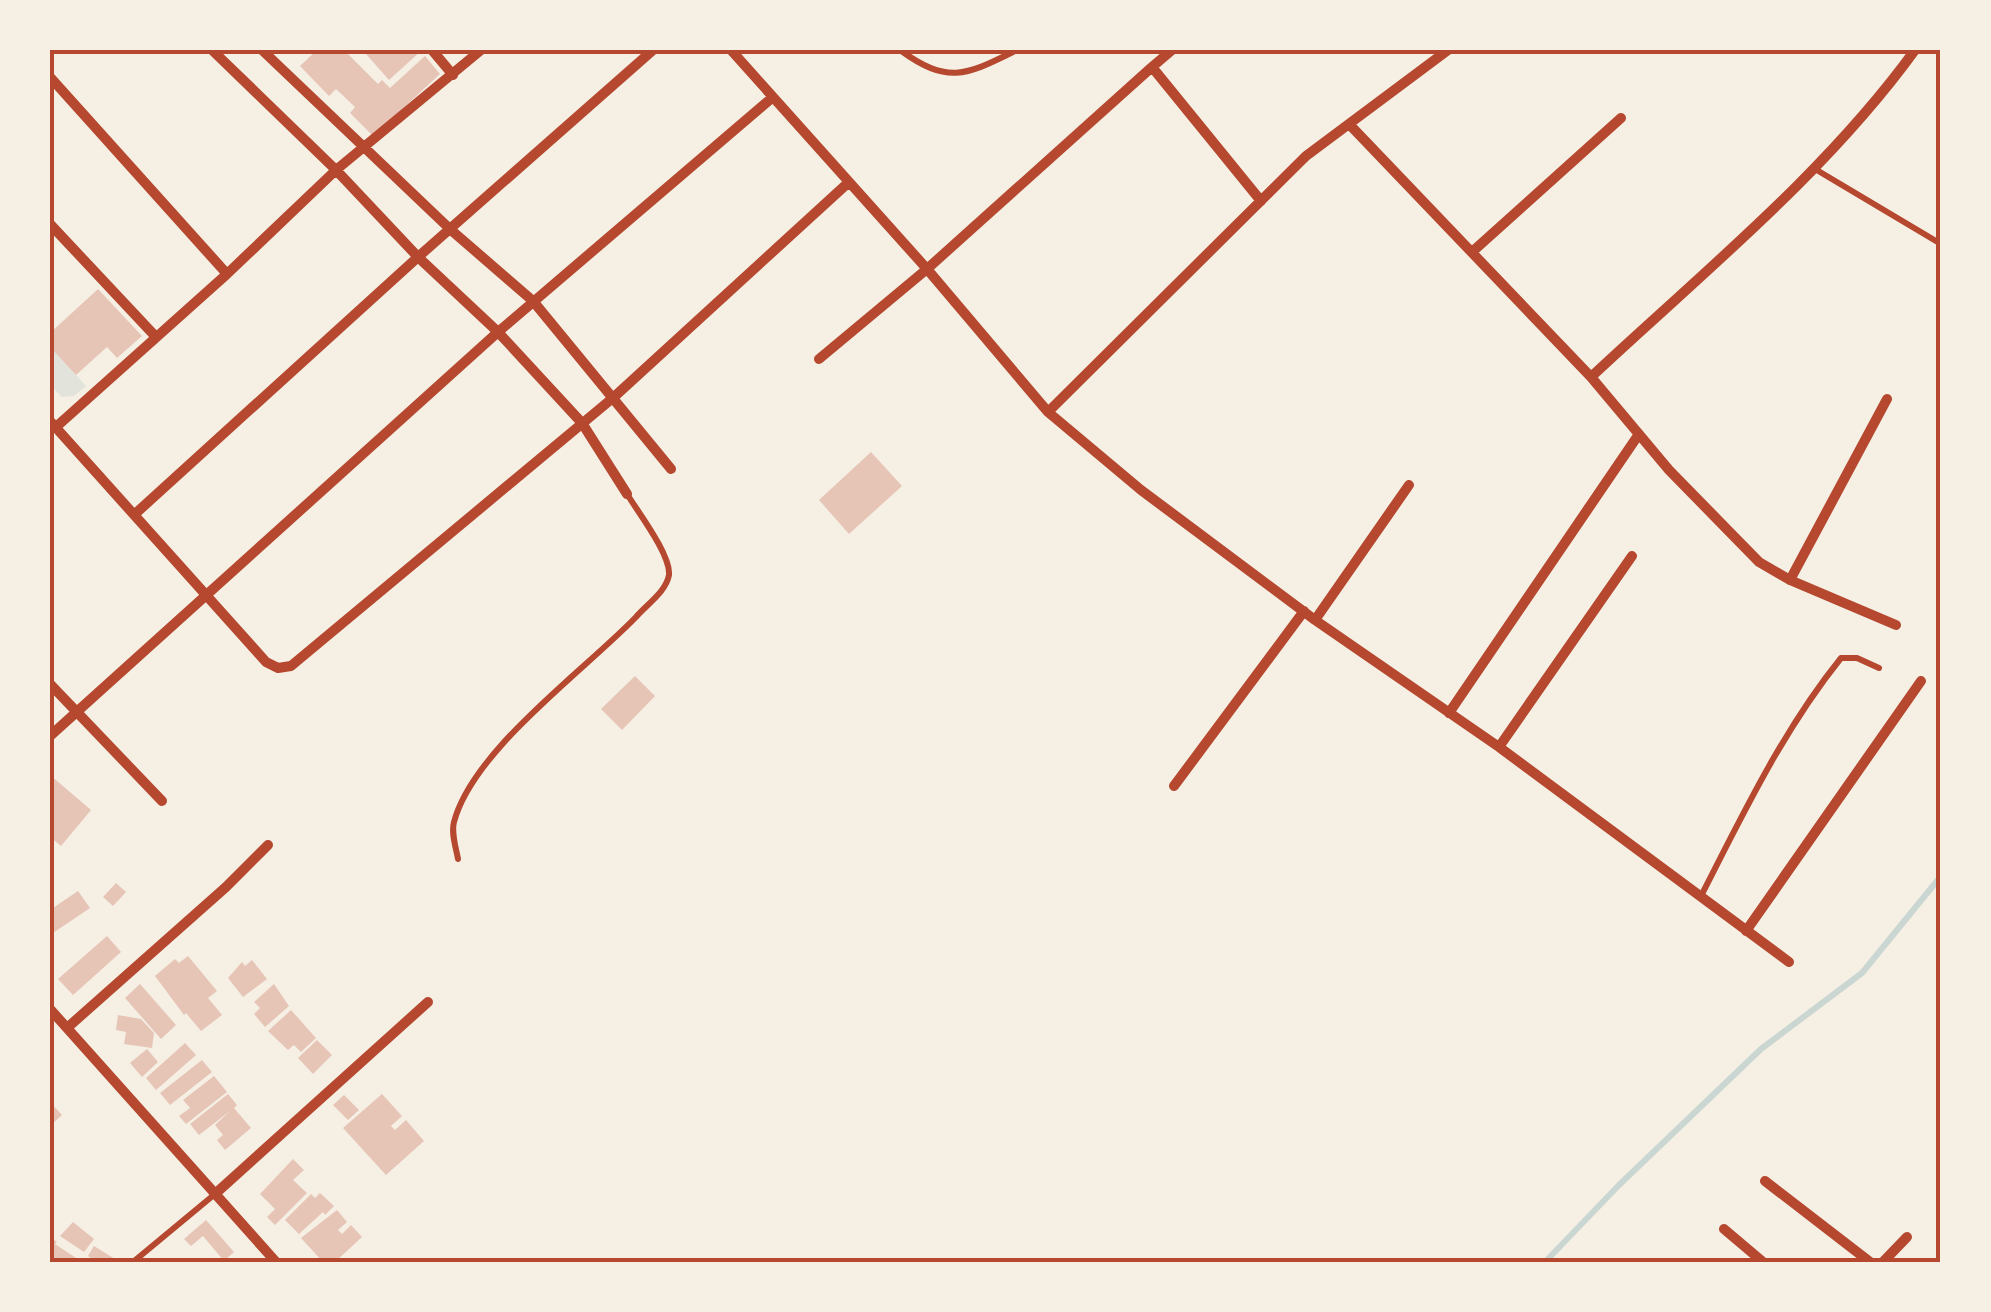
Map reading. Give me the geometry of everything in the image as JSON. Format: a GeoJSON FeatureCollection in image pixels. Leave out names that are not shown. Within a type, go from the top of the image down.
{"type":"FeatureCollection","features":[{"type":"Feature","properties":{"kind":"street"},"geometry":{"type":"LineString","coordinates":[[212,50],[498,332],[582,423],[627,494]]}},
{"type":"Feature","properties":{"kind":"street"},"geometry":{"type":"LineString","coordinates":[[262,50],[451,230],[533,302],[671,469]]}},
{"type":"Feature","properties":{"kind":"street"},"geometry":{"type":"LineString","coordinates":[[432,50],[453,75]]}},
{"type":"Feature","properties":{"kind":"street"},"geometry":{"type":"LineString","coordinates":[[482,50],[336,170],[227,274],[53,424],[266,662],[278,668],[290,666],[614,397],[849,182]]}},
{"type":"Feature","properties":{"kind":"street"},"geometry":{"type":"LineString","coordinates":[[136,514],[653,50]]}},
{"type":"Feature","properties":{"kind":"street"},"geometry":{"type":"LineString","coordinates":[[732,50],[1048,412],[1141,490],[1304,612],[1500,748],[1789,962]]}},
{"type":"Feature","properties":{"kind":"street"},"geometry":{"type":"LineString","coordinates":[[819,359],[927,269],[1172,50]]}},
{"type":"Feature","properties":{"kind":"street"},"geometry":{"type":"LineString","coordinates":[[1048,412],[1306,156],[1448,50]]}},
{"type":"Feature","properties":{"kind":"street"},"geometry":{"type":"LineString","coordinates":[[1591,377],[1814,168],[1915,50]]}},
{"type":"Feature","properties":{"kind":"street"},"geometry":{"type":"LineString","coordinates":[[1152,67],[1261,201]]}},
{"type":"Feature","properties":{"kind":"street"},"geometry":{"type":"LineString","coordinates":[[50,77],[227,274]]}},
{"type":"Feature","properties":{"kind":"street"},"geometry":{"type":"LineString","coordinates":[[50,736],[498,332],[773,96]]}},
{"type":"Feature","properties":{"kind":"street"},"geometry":{"type":"LineString","coordinates":[[1472,252],[1621,118]]}},
{"type":"Feature","properties":{"kind":"street"},"geometry":{"type":"LineString","coordinates":[[1349,124],[1591,377],[1638,434],[1759,562],[1790,580],[1896,625]]}},
{"type":"Feature","properties":{"kind":"street"},"geometry":{"type":"LineString","coordinates":[[50,224],[156,337]]}},
{"type":"Feature","properties":{"kind":"street"},"geometry":{"type":"LineString","coordinates":[[1790,580],[1887,398]]}},
{"type":"Feature","properties":{"kind":"street"},"geometry":{"type":"LineString","coordinates":[[1449,713],[1638,434]]}},
{"type":"Feature","properties":{"kind":"street"},"geometry":{"type":"LineString","coordinates":[[1315,620],[1409,485]]}},
{"type":"Feature","properties":{"kind":"street"},"geometry":{"type":"LineString","coordinates":[[1500,748],[1632,556]]}},
{"type":"Feature","properties":{"kind":"street"},"geometry":{"type":"LineString","coordinates":[[1174,786],[1304,612]]}},
{"type":"Feature","properties":{"kind":"street"},"geometry":{"type":"LineString","coordinates":[[1746,931],[1921,682]]}},
{"type":"Feature","properties":{"kind":"street"},"geometry":{"type":"LineString","coordinates":[[50,684],[162,801]]}},
{"type":"Feature","properties":{"kind":"street"},"geometry":{"type":"LineString","coordinates":[[67,1028],[226,887],[268,844]]}},
{"type":"Feature","properties":{"kind":"street"},"geometry":{"type":"LineString","coordinates":[[215,1194],[428,1002]]}},
{"type":"Feature","properties":{"kind":"street"},"geometry":{"type":"LineString","coordinates":[[50,1009],[276,1262]]}},
{"type":"Feature","properties":{"kind":"street"},"geometry":{"type":"LineString","coordinates":[[1765,1181],[1870,1262]]}},
{"type":"Feature","properties":{"kind":"street"},"geometry":{"type":"LineString","coordinates":[[1724,1229],[1763,1262]]}},
{"type":"Feature","properties":{"kind":"street"},"geometry":{"type":"LineString","coordinates":[[1883,1262],[1907,1237]]}},
{"type":"Feature","properties":{"kind":"lane"},"geometry":{"type":"LineString","coordinates":[[900,50],[923,67],[968,74],[1017,50]]}},
{"type":"Feature","properties":{"kind":"lane"},"geometry":{"type":"LineString","coordinates":[[1814,168],[1941,244]]}},
{"type":"Feature","properties":{"kind":"lane"},"geometry":{"type":"LineString","coordinates":[[458,860],[453,826],[461,803],[482,770],[516,728],[605,649],[667,582],[668,566],[627,494]]}},
{"type":"Feature","properties":{"kind":"lane"},"geometry":{"type":"LineString","coordinates":[[1700,897],[1755,791],[1824,679],[1841,658],[1857,658],[1879,668]]}},
{"type":"Feature","properties":{"kind":"lane"},"geometry":{"type":"LineString","coordinates":[[133,1262],[215,1194]]}},
{"type":"Feature","properties":{"kind":"shaded area"},"geometry":{"type":"Polygon","coordinates":[[[50,347],[86,386],[74,396],[62,397],[50,385],[50,347]]]}},
{"type":"Feature","properties":{"kind":"building"},"geometry":{"type":"Polygon","coordinates":[[[317,50],[344,50],[378,84],[382,80],[390,88],[425,56],[440,74],[373,136],[350,113],[355,107],[336,89],[329,96],[300,66],[317,50]]]}},
{"type":"Feature","properties":{"kind":"building"},"geometry":{"type":"Polygon","coordinates":[[[371,50],[422,50],[389,80],[366,54],[371,50]]]}},
{"type":"Feature","properties":{"kind":"building"},"geometry":{"type":"Polygon","coordinates":[[[98,289],[142,336],[117,358],[107,347],[76,375],[50,347],[50,333],[98,289]]]}},
{"type":"Feature","properties":{"kind":"building"},"geometry":{"type":"Polygon","coordinates":[[[871,452],[902,486],[849,534],[819,500],[871,452]]]}},
{"type":"Feature","properties":{"kind":"building"},"geometry":{"type":"Polygon","coordinates":[[[635,676],[655,696],[622,730],[601,709],[635,676]]]}},
{"type":"Feature","properties":{"kind":"building"},"geometry":{"type":"Polygon","coordinates":[[[50,775],[91,810],[61,846],[50,837],[50,775]]]}},
{"type":"Feature","properties":{"kind":"building"},"geometry":{"type":"Polygon","coordinates":[[[116,883],[126,892],[113,906],[103,897],[116,883]]]}},
{"type":"Feature","properties":{"kind":"building"},"geometry":{"type":"Polygon","coordinates":[[[78,891],[90,908],[50,935],[50,910],[78,891]]]}},
{"type":"Feature","properties":{"kind":"building"},"geometry":{"type":"Polygon","coordinates":[[[107,936],[121,952],[73,995],[58,979],[107,936]]]}},
{"type":"Feature","properties":{"kind":"building"},"geometry":{"type":"Polygon","coordinates":[[[188,956],[217,991],[208,998],[222,1015],[201,1031],[155,976],[175,959],[179,963],[188,956]]]}},
{"type":"Feature","properties":{"kind":"building"},"geometry":{"type":"Polygon","coordinates":[[[252,960],[267,979],[243,997],[228,978],[242,962],[245,966],[252,960]]]}},
{"type":"Feature","properties":{"kind":"building"},"geometry":{"type":"Polygon","coordinates":[[[140,984],[176,1025],[161,1039],[125,998],[140,984]]]}},
{"type":"Feature","properties":{"kind":"building"},"geometry":{"type":"Polygon","coordinates":[[[274,984],[289,1006],[265,1027],[254,1014],[260,1008],[254,1002],[274,984]]]}},
{"type":"Feature","properties":{"kind":"building"},"geometry":{"type":"Polygon","coordinates":[[[291,1010],[316,1038],[301,1052],[294,1045],[288,1050],[268,1031],[291,1010]]]}},
{"type":"Feature","properties":{"kind":"building"},"geometry":{"type":"Polygon","coordinates":[[[118,1015],[141,1019],[154,1033],[152,1048],[124,1044],[126,1032],[116,1030],[118,1015]]]}},
{"type":"Feature","properties":{"kind":"building"},"geometry":{"type":"Polygon","coordinates":[[[317,1040],[332,1055],[313,1074],[298,1058],[317,1040]]]}},
{"type":"Feature","properties":{"kind":"building"},"geometry":{"type":"Polygon","coordinates":[[[185,1043],[196,1055],[156,1090],[146,1078],[185,1043]]]}},
{"type":"Feature","properties":{"kind":"building"},"geometry":{"type":"Polygon","coordinates":[[[147,1049],[158,1062],[142,1077],[130,1063],[147,1049]]]}},
{"type":"Feature","properties":{"kind":"building"},"geometry":{"type":"Polygon","coordinates":[[[202,1060],[212,1072],[170,1105],[160,1093],[202,1060]]]}},
{"type":"Feature","properties":{"kind":"building"},"geometry":{"type":"Polygon","coordinates":[[[214,1076],[227,1092],[186,1124],[179,1116],[190,1108],[183,1100],[214,1076]]]}},
{"type":"Feature","properties":{"kind":"building"},"geometry":{"type":"Polygon","coordinates":[[[228,1094],[251,1128],[225,1150],[217,1140],[223,1135],[215,1125],[230,1111],[199,1135],[190,1124],[228,1094]]]}},
{"type":"Feature","properties":{"kind":"building"},"geometry":{"type":"Polygon","coordinates":[[[382,1094],[402,1116],[391,1126],[395,1130],[406,1120],[424,1141],[386,1175],[343,1128],[382,1094]]]}},
{"type":"Feature","properties":{"kind":"building"},"geometry":{"type":"Polygon","coordinates":[[[344,1095],[359,1110],[348,1120],[333,1105],[344,1095]]]}},
{"type":"Feature","properties":{"kind":"building"},"geometry":{"type":"Polygon","coordinates":[[[50,1102],[62,1115],[50,1126],[50,1102]]]}},
{"type":"Feature","properties":{"kind":"building"},"geometry":{"type":"Polygon","coordinates":[[[293,1159],[304,1170],[293,1180],[307,1193],[275,1225],[267,1217],[275,1209],[260,1194],[293,1159]]]}},
{"type":"Feature","properties":{"kind":"building"},"geometry":{"type":"Polygon","coordinates":[[[320,1193],[334,1206],[299,1234],[285,1220],[311,1194],[315,1198],[320,1193]]]}},
{"type":"Feature","properties":{"kind":"building"},"geometry":{"type":"Polygon","coordinates":[[[337,1210],[347,1222],[338,1230],[342,1234],[351,1225],[362,1237],[335,1262],[323,1262],[301,1238],[337,1210]]]}},
{"type":"Feature","properties":{"kind":"building"},"geometry":{"type":"Polygon","coordinates":[[[206,1220],[234,1252],[224,1261],[203,1236],[191,1246],[184,1239],[206,1220]]]}},
{"type":"Feature","properties":{"kind":"building"},"geometry":{"type":"Polygon","coordinates":[[[73,1222],[94,1239],[84,1252],[60,1236],[73,1222]]]}},
{"type":"Feature","properties":{"kind":"building"},"geometry":{"type":"Polygon","coordinates":[[[50,1237],[55,1244],[82,1262],[50,1262],[50,1237]]]}},
{"type":"Feature","properties":{"kind":"building"},"geometry":{"type":"Polygon","coordinates":[[[94,1246],[115,1259],[113,1262],[97,1262],[88,1256],[94,1246]]]}},
{"type":"Feature","properties":{"kind":"waterway"},"geometry":{"type":"LineString","coordinates":[[1545,1262],[1761,1049],[1862,973],[1941,876]]}}]}
